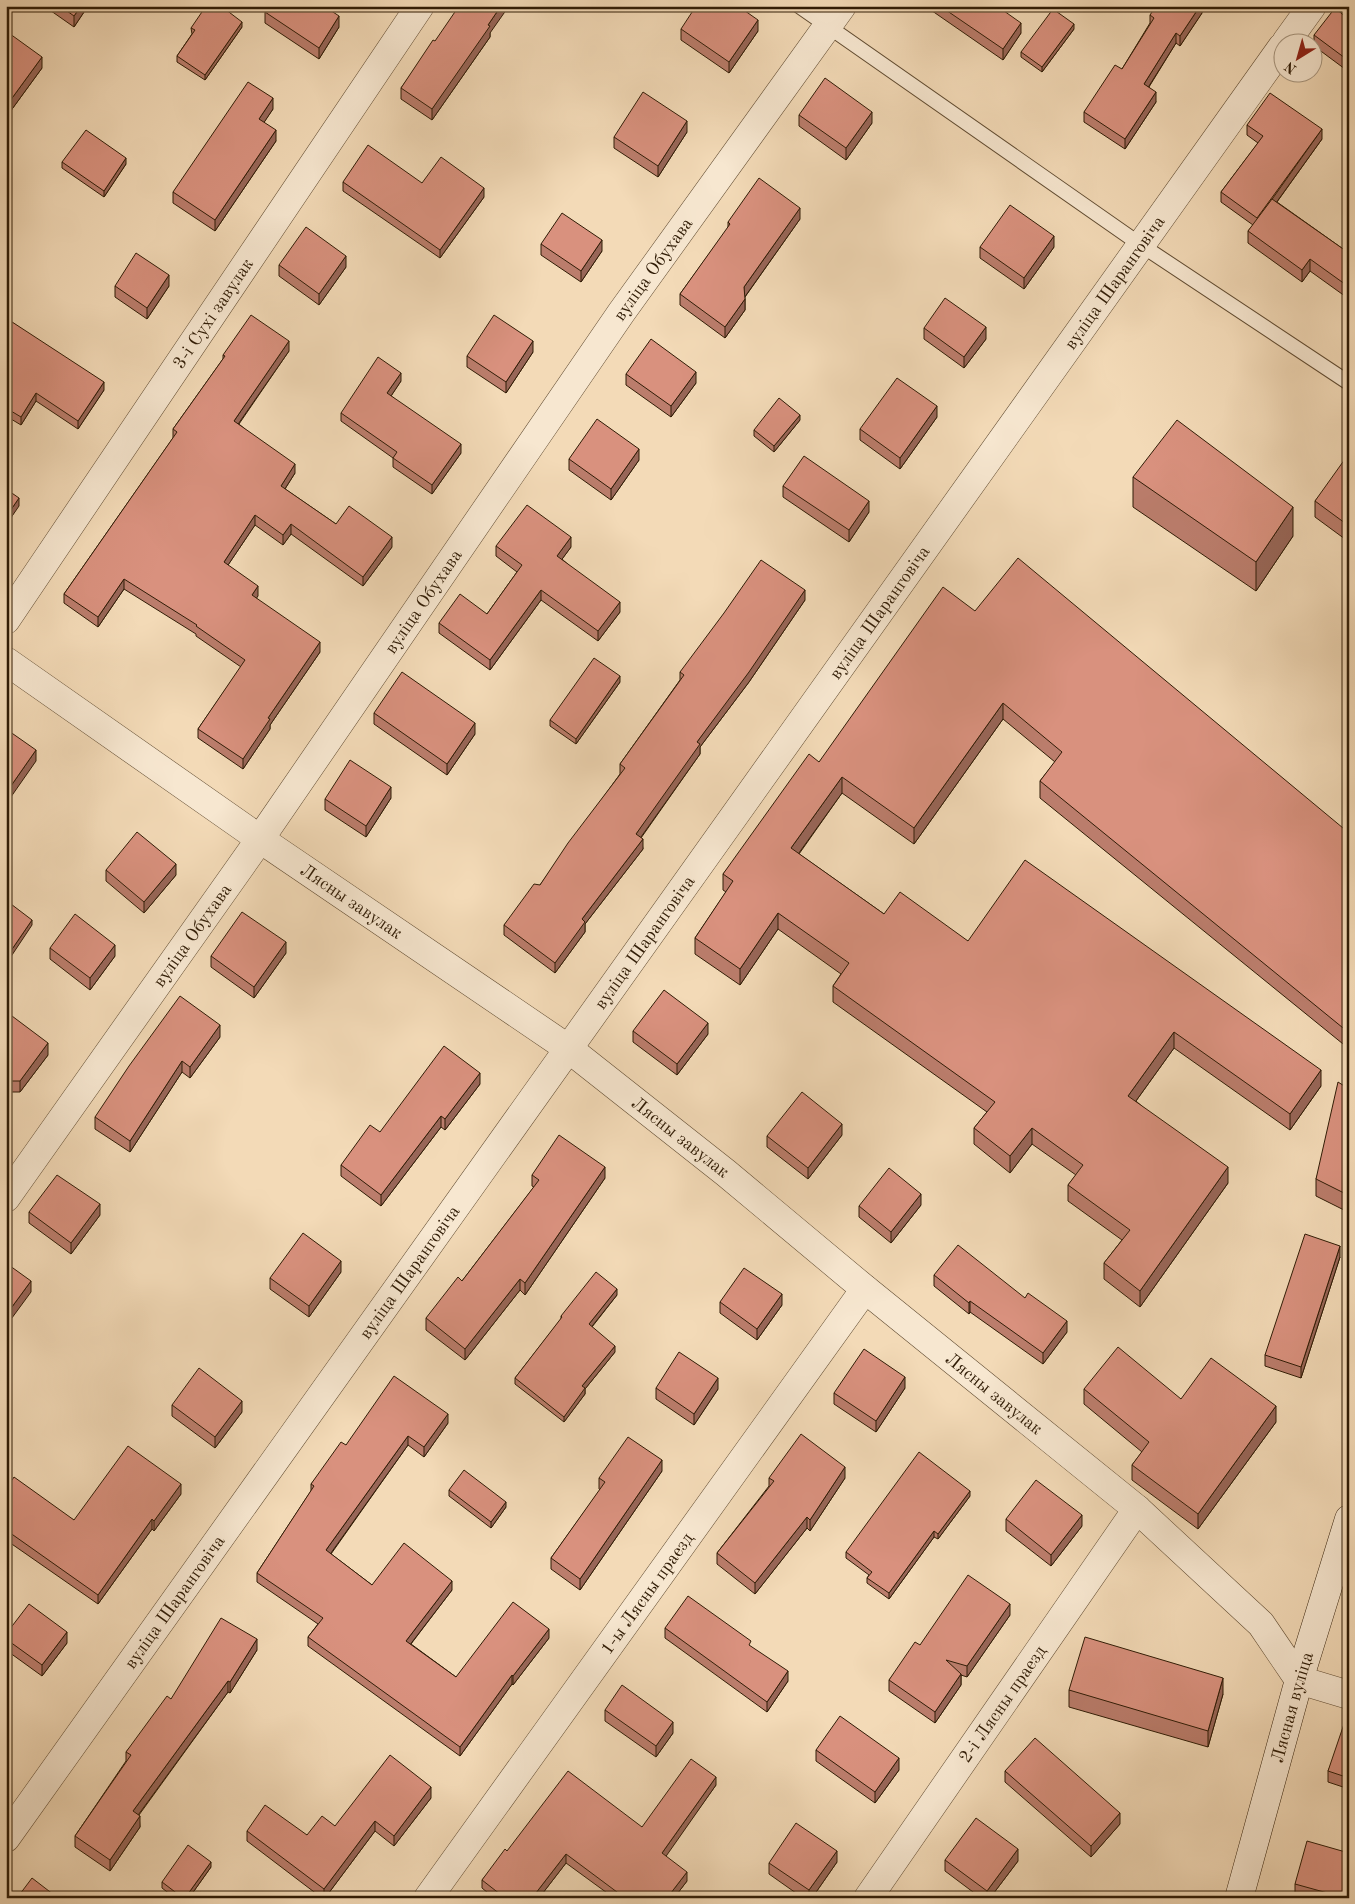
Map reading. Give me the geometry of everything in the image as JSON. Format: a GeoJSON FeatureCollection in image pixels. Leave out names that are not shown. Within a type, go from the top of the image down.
{"type":"FeatureCollection","features":[{"type":"Feature","properties":{"kind":"street","name":"3-і Сухі завулак"},"geometry":{"type":"LineString","coordinates":[[6,620],[420,6]]}},
{"type":"Feature","properties":{"kind":"street"},"geometry":{"type":"LineString","coordinates":[[1293,32],[1312,6]]}},
{"type":"Feature","properties":{"kind":"street","name":"вуліца Обухава"},"geometry":{"type":"LineString","coordinates":[[6,1198],[260,838],[621,312],[835,17]]}},
{"type":"Feature","properties":{"kind":"street","name":"вуліца Шаранговіча"},"geometry":{"type":"LineString","coordinates":[[6,1838],[1272,61]]}},
{"type":"Feature","properties":{"kind":"street","name":"Лясны завулак"},"geometry":{"type":"LineString","coordinates":[[6,661],[568,1049],[726,1173],[865,1290],[1137,1509],[1261,1624],[1299,1680]]}},
{"type":"Feature","properties":{"kind":"street","name":"1-ы Лясны праезд"},"geometry":{"type":"LineString","coordinates":[[428,1898],[865,1290]]}},
{"type":"Feature","properties":{"kind":"street","name":"2-і Лясны праезд"},"geometry":{"type":"LineString","coordinates":[[868,1898],[1137,1509]]}},
{"type":"Feature","properties":{"kind":"street","name":"Лясная вуліца"},"geometry":{"type":"LineString","coordinates":[[1239,1898],[1299,1680],[1349,1520]]}},
{"type":"Feature","properties":{"kind":"street"},"geometry":{"type":"LineString","coordinates":[[1299,1680],[1349,1695]]}},
{"type":"Feature","properties":{"kind":"lane"},"geometry":{"type":"LineString","coordinates":[[799,6],[835,17],[1141,245],[1349,383]]}},
{"type":"Feature","properties":{"kind":"building"},"geometry":{"type":"Polygon","coordinates":[[[60,6],[81,6],[74,16],[60,6]]]}},
{"type":"Feature","properties":{"kind":"building"},"geometry":{"type":"Polygon","coordinates":[[[206,6],[221,6],[242,22],[205,75],[177,56],[195,30],[191,28],[206,6]]]}},
{"type":"Feature","properties":{"kind":"building"},"geometry":{"type":"Polygon","coordinates":[[[269,6],[324,6],[339,16],[319,48],[265,12],[269,6]]]}},
{"type":"Feature","properties":{"kind":"building"},"geometry":{"type":"Polygon","coordinates":[[[459,6],[501,6],[488,25],[490,26],[432,109],[401,88],[433,40],[435,41],[459,6]]]}},
{"type":"Feature","properties":{"kind":"building"},"geometry":{"type":"Polygon","coordinates":[[[696,6],[738,6],[758,20],[729,62],[681,29],[696,6]]]}},
{"type":"Feature","properties":{"kind":"building"},"geometry":{"type":"Polygon","coordinates":[[[940,6],[997,6],[1021,23],[1003,49],[940,6]]]}},
{"type":"Feature","properties":{"kind":"building"},"geometry":{"type":"Polygon","coordinates":[[[1156,6],[1200,6],[1180,36],[1176,33],[1144,84],[1156,92],[1125,139],[1084,112],[1115,65],[1122,69],[1154,18],[1150,15],[1156,6]]]}},
{"type":"Feature","properties":{"kind":"building"},"geometry":{"type":"Polygon","coordinates":[[[1335,8],[1347,18],[1349,16],[1349,61],[1322,41],[1322,32],[1316,32],[1335,8]]]}},
{"type":"Feature","properties":{"kind":"building"},"geometry":{"type":"Polygon","coordinates":[[[1053,9],[1074,24],[1042,67],[1021,52],[1053,9]]]}},
{"type":"Feature","properties":{"kind":"building"},"geometry":{"type":"Polygon","coordinates":[[[6,31],[42,57],[7,105],[6,104],[6,31]]]}},
{"type":"Feature","properties":{"kind":"building"},"geometry":{"type":"Polygon","coordinates":[[[825,78],[872,112],[846,148],[799,115],[825,78]]]}},
{"type":"Feature","properties":{"kind":"building"},"geometry":{"type":"Polygon","coordinates":[[[248,82],[273,98],[259,119],[276,130],[215,220],[173,192],[248,82]]]}},
{"type":"Feature","properties":{"kind":"building"},"geometry":{"type":"Polygon","coordinates":[[[643,92],[687,121],[658,166],[614,137],[643,92]]]}},
{"type":"Feature","properties":{"kind":"building"},"geometry":{"type":"Polygon","coordinates":[[[1270,93],[1322,129],[1257,218],[1221,192],[1263,136],[1247,125],[1270,93]]]}},
{"type":"Feature","properties":{"kind":"building"},"geometry":{"type":"Polygon","coordinates":[[[86,130],[126,158],[104,191],[62,162],[86,130]]]}},
{"type":"Feature","properties":{"kind":"building"},"geometry":{"type":"Polygon","coordinates":[[[368,145],[422,183],[441,157],[484,188],[440,250],[343,182],[368,145]]]}},
{"type":"Feature","properties":{"kind":"building"},"geometry":{"type":"Polygon","coordinates":[[[759,178],[800,208],[744,287],[745,299],[725,327],[680,294],[730,224],[728,222],[759,178]]]}},
{"type":"Feature","properties":{"kind":"building"},"geometry":{"type":"Polygon","coordinates":[[[1272,199],[1346,251],[1349,247],[1349,287],[1310,259],[1302,270],[1248,231],[1272,199]]]}},
{"type":"Feature","properties":{"kind":"building"},"geometry":{"type":"Polygon","coordinates":[[[1010,205],[1054,236],[1024,278],[980,247],[1010,205]]]}},
{"type":"Feature","properties":{"kind":"building"},"geometry":{"type":"Polygon","coordinates":[[[562,213],[602,240],[581,271],[541,244],[562,213]]]}},
{"type":"Feature","properties":{"kind":"building"},"geometry":{"type":"Polygon","coordinates":[[[306,227],[346,256],[319,294],[279,265],[306,227]]]}},
{"type":"Feature","properties":{"kind":"building"},"geometry":{"type":"Polygon","coordinates":[[[136,253],[169,275],[147,308],[115,286],[136,253]]]}},
{"type":"Feature","properties":{"kind":"building"},"geometry":{"type":"Polygon","coordinates":[[[945,298],[986,327],[964,357],[924,328],[945,298]]]}},
{"type":"Feature","properties":{"kind":"building"},"geometry":{"type":"Polygon","coordinates":[[[251,315],[289,341],[234,421],[295,464],[281,486],[336,524],[349,506],[392,537],[363,577],[291,524],[283,535],[255,515],[224,562],[258,586],[252,595],[320,642],[268,718],[270,719],[243,759],[198,729],[245,660],[197,625],[124,579],[98,617],[64,594],[177,432],[173,429],[225,356],[223,355],[251,315]]]}},
{"type":"Feature","properties":{"kind":"building"},"geometry":{"type":"Polygon","coordinates":[[[494,315],[533,341],[506,382],[467,356],[494,315]]]}},
{"type":"Feature","properties":{"kind":"building"},"geometry":{"type":"Polygon","coordinates":[[[6,318],[104,382],[78,421],[36,393],[21,417],[6,408],[6,318]]]}},
{"type":"Feature","properties":{"kind":"building"},"geometry":{"type":"Polygon","coordinates":[[[651,339],[696,372],[671,406],[626,374],[651,339]]]}},
{"type":"Feature","properties":{"kind":"building"},"geometry":{"type":"Polygon","coordinates":[[[378,357],[401,373],[387,393],[461,444],[432,485],[393,458],[397,452],[341,413],[378,357]]]}},
{"type":"Feature","properties":{"kind":"building"},"geometry":{"type":"Polygon","coordinates":[[[897,378],[937,406],[900,458],[860,429],[897,378]]]}},
{"type":"Feature","properties":{"kind":"building"},"geometry":{"type":"Polygon","coordinates":[[[779,398],[800,415],[774,446],[754,430],[779,398]]]}},
{"type":"Feature","properties":{"kind":"building"},"geometry":{"type":"Polygon","coordinates":[[[597,419],[639,449],[611,489],[569,459],[597,419]]]}},
{"type":"Feature","properties":{"kind":"building"},"geometry":{"type":"Polygon","coordinates":[[[1177,420],[1293,507],[1256,562],[1133,477],[1177,420]]]}},
{"type":"Feature","properties":{"kind":"building"},"geometry":{"type":"Polygon","coordinates":[[[804,456],[869,501],[849,530],[783,486],[804,456]]]}},
{"type":"Feature","properties":{"kind":"building"},"geometry":{"type":"Polygon","coordinates":[[[1345,459],[1349,462],[1349,526],[1315,501],[1345,459]]]}},
{"type":"Feature","properties":{"kind":"building"},"geometry":{"type":"Polygon","coordinates":[[[6,489],[19,498],[6,517],[6,489]]]}},
{"type":"Feature","properties":{"kind":"building"},"geometry":{"type":"Polygon","coordinates":[[[527,505],[571,537],[557,556],[620,602],[598,631],[541,590],[490,660],[439,623],[460,594],[487,614],[522,565],[496,546],[527,505]]]}},
{"type":"Feature","properties":{"kind":"building"},"geometry":{"type":"Polygon","coordinates":[[[1018,558],[1349,833],[1348,1032],[1040,781],[1062,752],[1003,703],[914,828],[842,777],[791,848],[884,914],[900,892],[968,941],[1025,860],[1321,1070],[1290,1114],[1174,1032],[1128,1096],[1228,1167],[1140,1291],[1104,1263],[1130,1230],[1068,1185],[1083,1165],[1032,1128],[1010,1156],[974,1128],[995,1102],[833,986],[849,963],[778,913],[740,969],[695,938],[733,881],[723,874],[809,754],[819,762],[943,587],[975,611],[1018,558]]]}},
{"type":"Feature","properties":{"kind":"building"},"geometry":{"type":"Polygon","coordinates":[[[761,560],[805,590],[749,672],[697,742],[700,744],[636,834],[643,839],[582,919],[585,922],[555,963],[504,925],[534,884],[540,885],[568,843],[625,768],[620,764],[684,675],[680,672],[761,560]]]}},
{"type":"Feature","properties":{"kind":"building"},"geometry":{"type":"Polygon","coordinates":[[[594,658],[620,676],[576,739],[550,720],[594,658]]]}},
{"type":"Feature","properties":{"kind":"building"},"geometry":{"type":"Polygon","coordinates":[[[402,672],[475,723],[447,764],[374,713],[402,672]]]}},
{"type":"Feature","properties":{"kind":"building"},"geometry":{"type":"Polygon","coordinates":[[[6,729],[36,750],[6,793],[6,729]]]}},
{"type":"Feature","properties":{"kind":"building"},"geometry":{"type":"Polygon","coordinates":[[[350,760],[391,787],[366,826],[325,799],[350,760]]]}},
{"type":"Feature","properties":{"kind":"building"},"geometry":{"type":"Polygon","coordinates":[[[137,832],[176,864],[144,902],[106,870],[137,832]]]}},
{"type":"Feature","properties":{"kind":"building"},"geometry":{"type":"Polygon","coordinates":[[[6,902],[32,920],[6,958],[6,902]]]}},
{"type":"Feature","properties":{"kind":"building"},"geometry":{"type":"Polygon","coordinates":[[[242,912],[286,942],[254,987],[211,956],[242,912]]]}},
{"type":"Feature","properties":{"kind":"building"},"geometry":{"type":"Polygon","coordinates":[[[75,914],[115,945],[90,978],[50,948],[75,914]]]}},
{"type":"Feature","properties":{"kind":"building"},"geometry":{"type":"Polygon","coordinates":[[[664,990],[708,1023],[677,1064],[633,1031],[664,990]]]}},
{"type":"Feature","properties":{"kind":"building"},"geometry":{"type":"Polygon","coordinates":[[[180,996],[220,1025],[190,1067],[182,1061],[130,1141],[95,1117],[180,996]]]}},
{"type":"Feature","properties":{"kind":"building"},"geometry":{"type":"Polygon","coordinates":[[[12,1016],[48,1043],[20,1081],[9,1081],[6,1078],[6,1023],[12,1016]]]}},
{"type":"Feature","properties":{"kind":"building"},"geometry":{"type":"Polygon","coordinates":[[[444,1046],[480,1073],[445,1119],[441,1116],[381,1195],[341,1165],[370,1125],[380,1132],[444,1046]]]}},
{"type":"Feature","properties":{"kind":"building"},"geometry":{"type":"Polygon","coordinates":[[[1338,1082],[1349,1089],[1349,1186],[1346,1194],[1316,1179],[1338,1082]]]}},
{"type":"Feature","properties":{"kind":"building"},"geometry":{"type":"Polygon","coordinates":[[[802,1092],[842,1124],[808,1168],[767,1136],[802,1092]]]}},
{"type":"Feature","properties":{"kind":"building"},"geometry":{"type":"Polygon","coordinates":[[[559,1135],[605,1167],[525,1283],[520,1279],[465,1349],[426,1318],[458,1277],[462,1281],[539,1180],[532,1175],[559,1135]]]}},
{"type":"Feature","properties":{"kind":"building"},"geometry":{"type":"Polygon","coordinates":[[[889,1168],[921,1194],[891,1232],[859,1206],[889,1168]]]}},
{"type":"Feature","properties":{"kind":"building"},"geometry":{"type":"Polygon","coordinates":[[[57,1175],[100,1204],[71,1243],[29,1212],[57,1175]]]}},
{"type":"Feature","properties":{"kind":"building"},"geometry":{"type":"Polygon","coordinates":[[[303,1233],[341,1261],[309,1306],[270,1278],[303,1233]]]}},
{"type":"Feature","properties":{"kind":"building"},"geometry":{"type":"Polygon","coordinates":[[[1305,1234],[1340,1246],[1301,1367],[1265,1355],[1305,1234]]]}},
{"type":"Feature","properties":{"kind":"building"},"geometry":{"type":"Polygon","coordinates":[[[958,1245],[1025,1298],[1028,1293],[1067,1321],[1043,1353],[970,1301],[969,1303],[934,1275],[958,1245]]]}},
{"type":"Feature","properties":{"kind":"building"},"geometry":{"type":"Polygon","coordinates":[[[6,1263],[31,1281],[6,1315],[6,1263]]]}},
{"type":"Feature","properties":{"kind":"building"},"geometry":{"type":"Polygon","coordinates":[[[744,1268],[782,1294],[757,1329],[720,1302],[744,1268]]]}},
{"type":"Feature","properties":{"kind":"building"},"geometry":{"type":"Polygon","coordinates":[[[596,1272],[617,1289],[589,1324],[615,1346],[582,1386],[585,1388],[564,1417],[515,1378],[596,1272]]]}},
{"type":"Feature","properties":{"kind":"building"},"geometry":{"type":"Polygon","coordinates":[[[1118,1347],[1181,1399],[1211,1358],[1276,1406],[1198,1514],[1132,1465],[1149,1442],[1084,1389],[1118,1347]]]}},
{"type":"Feature","properties":{"kind":"building"},"geometry":{"type":"Polygon","coordinates":[[[864,1349],[905,1377],[876,1421],[834,1393],[864,1349]]]}},
{"type":"Feature","properties":{"kind":"building"},"geometry":{"type":"Polygon","coordinates":[[[679,1352],[718,1378],[694,1414],[656,1388],[679,1352]]]}},
{"type":"Feature","properties":{"kind":"building"},"geometry":{"type":"Polygon","coordinates":[[[199,1368],[242,1401],[215,1437],[172,1405],[199,1368]]]}},
{"type":"Feature","properties":{"kind":"building"},"geometry":{"type":"Polygon","coordinates":[[[394,1376],[448,1414],[424,1447],[408,1436],[326,1550],[372,1585],[404,1543],[452,1581],[406,1641],[456,1677],[513,1602],[549,1629],[512,1675],[460,1747],[308,1637],[323,1618],[257,1573],[314,1486],[311,1484],[341,1442],[346,1445],[394,1376]]]}},
{"type":"Feature","properties":{"kind":"building"},"geometry":{"type":"Polygon","coordinates":[[[801,1434],[845,1467],[810,1520],[807,1517],[755,1583],[717,1553],[774,1481],[769,1478],[801,1434]]]}},
{"type":"Feature","properties":{"kind":"building"},"geometry":{"type":"Polygon","coordinates":[[[628,1437],[662,1460],[580,1579],[551,1558],[605,1482],[599,1478],[628,1437]]]}},
{"type":"Feature","properties":{"kind":"building"},"geometry":{"type":"Polygon","coordinates":[[[128,1446],[181,1484],[154,1521],[152,1519],[98,1595],[6,1530],[6,1489],[14,1477],[74,1520],[128,1446]]]}},
{"type":"Feature","properties":{"kind":"building"},"geometry":{"type":"Polygon","coordinates":[[[919,1452],[970,1491],[938,1534],[934,1531],[889,1593],[867,1578],[872,1572],[846,1552],[919,1452]]]}},
{"type":"Feature","properties":{"kind":"building"},"geometry":{"type":"Polygon","coordinates":[[[464,1470],[506,1502],[491,1522],[449,1490],[464,1470]]]}},
{"type":"Feature","properties":{"kind":"building"},"geometry":{"type":"Polygon","coordinates":[[[1036,1480],[1082,1515],[1051,1555],[1006,1519],[1036,1480]]]}},
{"type":"Feature","properties":{"kind":"building"},"geometry":{"type":"Polygon","coordinates":[[[968,1575],[1010,1604],[967,1666],[946,1660],[961,1674],[935,1712],[889,1680],[915,1642],[920,1645],[968,1575]]]}},
{"type":"Feature","properties":{"kind":"building"},"geometry":{"type":"Polygon","coordinates":[[[688,1596],[751,1641],[749,1645],[788,1671],[767,1702],[665,1628],[688,1596]]]}},
{"type":"Feature","properties":{"kind":"building"},"geometry":{"type":"Polygon","coordinates":[[[29,1604],[67,1632],[42,1665],[6,1639],[6,1634],[29,1604]]]}},
{"type":"Feature","properties":{"kind":"building"},"geometry":{"type":"Polygon","coordinates":[[[221,1618],[257,1639],[230,1682],[228,1681],[133,1811],[140,1816],[110,1860],[75,1836],[131,1755],[126,1752],[167,1696],[171,1699],[221,1618]]]}},
{"type":"Feature","properties":{"kind":"building"},"geometry":{"type":"Polygon","coordinates":[[[1085,1637],[1223,1678],[1208,1731],[1069,1690],[1085,1637]]]}},
{"type":"Feature","properties":{"kind":"building"},"geometry":{"type":"Polygon","coordinates":[[[622,1685],[673,1722],[656,1746],[605,1710],[622,1685]]]}},
{"type":"Feature","properties":{"kind":"building"},"geometry":{"type":"Polygon","coordinates":[[[840,1716],[899,1758],[875,1792],[816,1750],[840,1716]]]}},
{"type":"Feature","properties":{"kind":"building"},"geometry":{"type":"Polygon","coordinates":[[[1345,1721],[1349,1723],[1349,1778],[1328,1771],[1345,1721]]]}},
{"type":"Feature","properties":{"kind":"building"},"geometry":{"type":"Polygon","coordinates":[[[1035,1738],[1120,1813],[1091,1846],[1005,1771],[1035,1738]]]}},
{"type":"Feature","properties":{"kind":"building"},"geometry":{"type":"Polygon","coordinates":[[[390,1755],[431,1787],[394,1836],[375,1821],[324,1889],[247,1831],[265,1805],[307,1835],[322,1816],[335,1826],[390,1755]]]}},
{"type":"Feature","properties":{"kind":"building"},"geometry":{"type":"Polygon","coordinates":[[[691,1759],[716,1777],[662,1853],[687,1872],[667,1898],[625,1898],[566,1854],[532,1898],[505,1898],[482,1880],[505,1849],[507,1851],[568,1771],[642,1827],[691,1759]]]}},
{"type":"Feature","properties":{"kind":"building"},"geometry":{"type":"Polygon","coordinates":[[[976,1818],[1018,1849],[987,1891],[945,1860],[976,1818]]]}},
{"type":"Feature","properties":{"kind":"building"},"geometry":{"type":"Polygon","coordinates":[[[796,1823],[837,1851],[809,1890],[769,1863],[796,1823]]]}},
{"type":"Feature","properties":{"kind":"building"},"geometry":{"type":"Polygon","coordinates":[[[1307,1841],[1349,1853],[1349,1872],[1342,1897],[1295,1884],[1307,1841]]]}},
{"type":"Feature","properties":{"kind":"building"},"geometry":{"type":"Polygon","coordinates":[[[188,1845],[211,1862],[185,1898],[183,1898],[162,1882],[188,1845]]]}},
{"type":"Feature","properties":{"kind":"building"},"geometry":{"type":"Polygon","coordinates":[[[32,1878],[58,1898],[17,1898],[32,1878]]]}},
{"type":"Feature","properties":{"kind":"building"},"geometry":{"type":"Polygon","coordinates":[[[200,1892],[207,1898],[195,1898],[200,1892]]]}}]}
